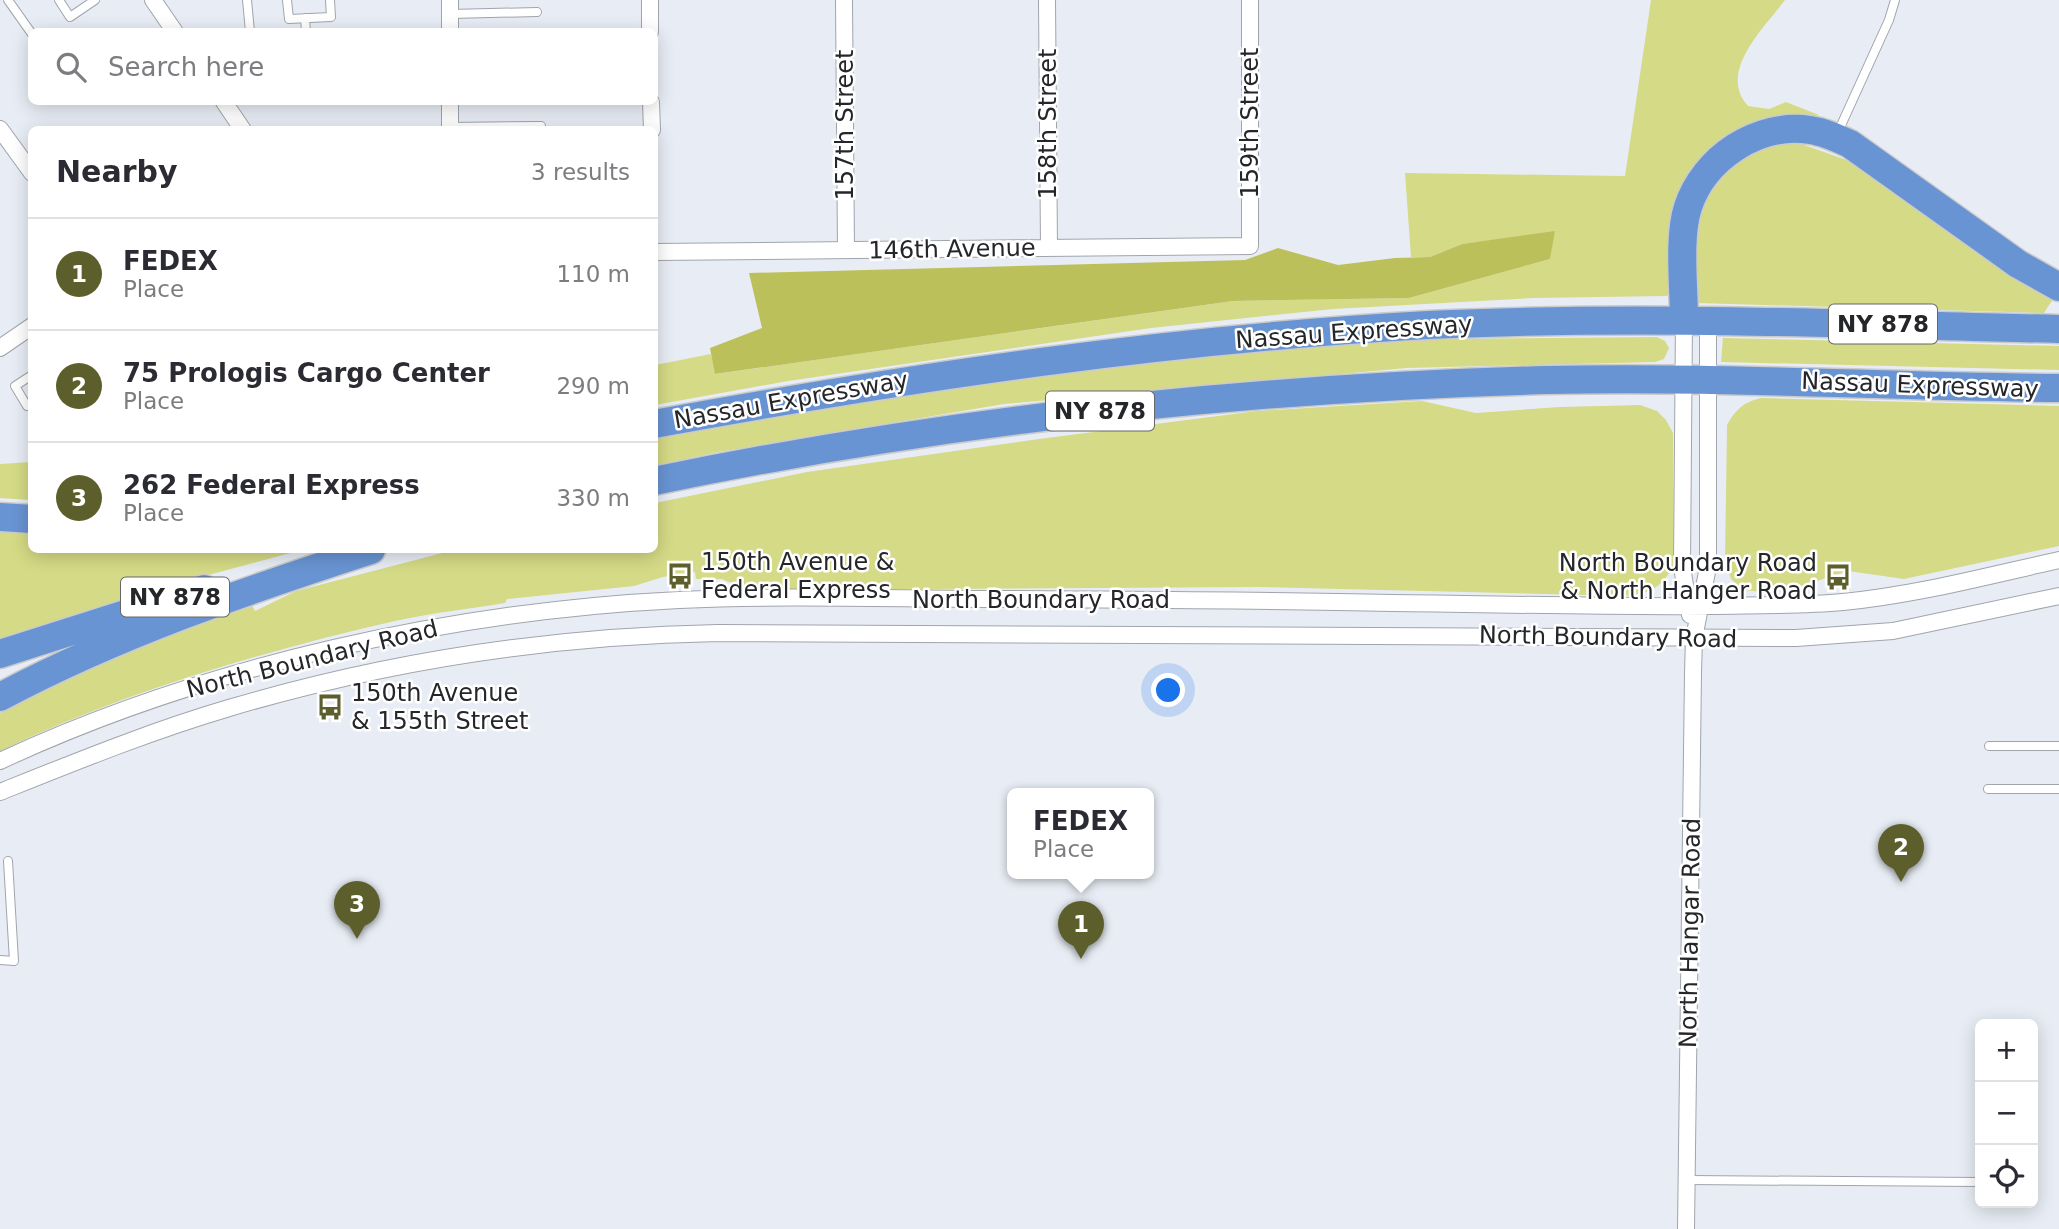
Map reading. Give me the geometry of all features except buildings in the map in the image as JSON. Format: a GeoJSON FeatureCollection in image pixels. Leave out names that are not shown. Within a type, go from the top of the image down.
{"type":"FeatureCollection","features":[{"type":"Feature","properties":{"kind":"highway"},"geometry":{"type":"LineString","coordinates":[[1696,320],[1684,243],[1688,208],[1695,191],[1714,164],[1741,144],[1774,131],[1808,130],[1835,137],[1862,152],[2018,264],[2059,288]]}},
{"type":"Feature","properties":{"kind":"highway","name":"Nassau Expressway"},"geometry":{"type":"LineString","coordinates":[[658,423],[926,377],[1051,359],[1175,345],[1428,326],[1696,320],[2059,329]]}},
{"type":"Feature","properties":{"kind":"highway","name":"Nassau Expressway"},"geometry":{"type":"LineString","coordinates":[[658,480],[918,434],[1156,405],[1420,385],[1696,379],[2059,388]]}},
{"type":"Feature","properties":{"kind":"highway"},"geometry":{"type":"LineString","coordinates":[[0,517],[28,519]]}},
{"type":"Feature","properties":{"kind":"highway","name":"NY 878"},"geometry":{"type":"LineString","coordinates":[[0,654],[174,597],[339,553]]}},
{"type":"Feature","properties":{"kind":"highway"},"geometry":{"type":"LineString","coordinates":[[0,697],[68,663],[171,619],[363,553]]}},
{"type":"Feature","properties":{"kind":"street"},"geometry":{"type":"LineString","coordinates":[[153,0],[172,28]]}},
{"type":"Feature","properties":{"kind":"street"},"geometry":{"type":"LineString","coordinates":[[650,0],[650,28]]}},
{"type":"Feature","properties":{"kind":"street","name":"157th Street"},"geometry":{"type":"LineString","coordinates":[[844,0],[846,250]]}},
{"type":"Feature","properties":{"kind":"street","name":"158th Street"},"geometry":{"type":"LineString","coordinates":[[1046,0],[1049,248]]}},
{"type":"Feature","properties":{"kind":"street","name":"159th Street"},"geometry":{"type":"LineString","coordinates":[[1250,0],[1250,246]]}},
{"type":"Feature","properties":{"kind":"street"},"geometry":{"type":"LineString","coordinates":[[450,7],[450,28]]}},
{"type":"Feature","properties":{"kind":"street"},"geometry":{"type":"LineString","coordinates":[[225,105],[240,126]]}},
{"type":"Feature","properties":{"kind":"street"},"geometry":{"type":"LineString","coordinates":[[450,105],[450,126]]}},
{"type":"Feature","properties":{"kind":"street"},"geometry":{"type":"LineString","coordinates":[[651,105],[652,126]]}},
{"type":"Feature","properties":{"kind":"street"},"geometry":{"type":"LineString","coordinates":[[0,129],[9,147],[28,168]]}},
{"type":"Feature","properties":{"kind":"street","name":"146th Avenue"},"geometry":{"type":"LineString","coordinates":[[658,252],[1250,246]]}},
{"type":"Feature","properties":{"kind":"street","name":"North Hangar Road"},"geometry":{"type":"LineString","coordinates":[[1694,606],[1708,567],[1696,379],[1696,320]]}},
{"type":"Feature","properties":{"kind":"street","name":"North Hangar Road"},"geometry":{"type":"LineString","coordinates":[[1686,1229],[1694,606],[1682,568],[1696,379],[1696,320]]}},
{"type":"Feature","properties":{"kind":"street"},"geometry":{"type":"LineString","coordinates":[[0,348],[28,329]]}},
{"type":"Feature","properties":{"kind":"street","name":"North Boundary Road"},"geometry":{"type":"LineString","coordinates":[[0,761],[133,708],[304,656],[429,628],[615,605],[717,599],[1694,606],[1818,604],[1908,593],[2059,560]]}},
{"type":"Feature","properties":{"kind":"street","name":"North Boundary Road"},"geometry":{"type":"LineString","coordinates":[[0,792],[182,723],[316,685],[447,657],[592,638],[718,633],[1413,634],[1796,638],[1863,634],[1934,623],[2059,596]]}},
{"type":"Feature","properties":{"kind":"lane"},"geometry":{"type":"LineString","coordinates":[[8,0],[28,28]]}},
{"type":"Feature","properties":{"kind":"lane"},"geometry":{"type":"LineString","coordinates":[[59,0],[70,17],[95,0]]}},
{"type":"Feature","properties":{"kind":"lane"},"geometry":{"type":"LineString","coordinates":[[247,0],[250,28]]}},
{"type":"Feature","properties":{"kind":"lane"},"geometry":{"type":"LineString","coordinates":[[288,0],[289,19],[331,17],[330,0]]}},
{"type":"Feature","properties":{"kind":"lane"},"geometry":{"type":"LineString","coordinates":[[1835,137],[1889,20],[1895,0]]}},
{"type":"Feature","properties":{"kind":"lane"},"geometry":{"type":"LineString","coordinates":[[450,7],[537,12]]}},
{"type":"Feature","properties":{"kind":"lane"},"geometry":{"type":"LineString","coordinates":[[305,18],[306,28]]}},
{"type":"Feature","properties":{"kind":"lane"},"geometry":{"type":"LineString","coordinates":[[28,378],[15,386],[28,406]]}},
{"type":"Feature","properties":{"kind":"lane"},"geometry":{"type":"LineString","coordinates":[[1989,746],[2059,746]]}},
{"type":"Feature","properties":{"kind":"lane"},"geometry":{"type":"LineString","coordinates":[[1988,789],[2059,789]]}},
{"type":"Feature","properties":{"kind":"lane"},"geometry":{"type":"LineString","coordinates":[[0,960],[14,961],[8,861]]}},
{"type":"Feature","properties":{"kind":"lane"},"geometry":{"type":"LineString","coordinates":[[1686,1180],[1975,1182]]}},
{"type":"Feature","properties":{"kind":"green space"},"geometry":{"type":"Polygon","coordinates":[[[1651,0],[1785,0],[1747,51],[1738,79],[1740,93],[1748,106],[1769,109],[1786,102],[1819,115],[1745,130],[1688,177],[1671,294],[1666,296],[1533,298],[1333,309],[1151,328],[788,381],[658,404],[658,364],[711,354],[716,374],[1233,301],[1409,298],[1550,259],[1554,232],[1462,244],[1430,257],[1411,257],[1405,173],[1625,176],[1651,0]]]}},
{"type":"Feature","properties":{"kind":"green space"},"geometry":{"type":"Polygon","coordinates":[[[1763,141],[1796,142],[1852,162],[2055,296],[2044,313],[1697,303],[1696,232],[1702,195],[1731,161],[1763,141]]]}},
{"type":"Feature","properties":{"kind":"green space"},"geometry":{"type":"Polygon","coordinates":[[[1555,231],[1550,259],[1409,298],[1233,301],[715,374],[710,348],[762,328],[749,273],[1245,260],[1278,248],[1338,265],[1430,257],[1462,244],[1555,231]]]}},
{"type":"Feature","properties":{"kind":"green space"},"geometry":{"type":"Polygon","coordinates":[[[1657,337],[1665,341],[1669,348],[1664,359],[1655,362],[1407,368],[1004,404],[713,453],[658,465],[658,435],[954,384],[1247,352],[1426,339],[1657,337]]]}},
{"type":"Feature","properties":{"kind":"green space"},"geometry":{"type":"Polygon","coordinates":[[[1723,338],[2059,346],[2059,370],[1721,362],[1723,338]]]}},
{"type":"Feature","properties":{"kind":"green space"},"geometry":{"type":"Polygon","coordinates":[[[1761,398],[2059,406],[2059,546],[1904,579],[1848,571],[1805,585],[1763,592],[1743,590],[1731,579],[1725,561],[1727,425],[1741,407],[1761,398]]]}},
{"type":"Feature","properties":{"kind":"green space"},"geometry":{"type":"Polygon","coordinates":[[[1422,401],[1476,413],[1640,405],[1657,411],[1673,433],[1674,565],[1664,580],[1653,589],[1623,596],[1257,587],[747,590],[722,579],[696,579],[695,572],[663,577],[634,586],[507,599],[505,603],[409,618],[344,633],[244,660],[144,692],[0,751],[0,713],[123,653],[186,626],[251,603],[255,611],[296,591],[442,553],[658,553],[658,502],[807,472],[1257,411],[1422,401]]]}},
{"type":"Feature","properties":{"kind":"green space"},"geometry":{"type":"Polygon","coordinates":[[[28,462],[28,500],[0,498],[0,464],[28,462]]]}},
{"type":"Feature","properties":{"kind":"green space"},"geometry":{"type":"Polygon","coordinates":[[[0,527],[28,528],[28,553],[291,553],[201,577],[0,642],[0,527]]]}},
{"type":"Feature","properties":{"kind":"place","name":"150th Avenue & Federal Express"},"geometry":{"type":"Point","coordinates":[680,576]}},
{"type":"Feature","properties":{"kind":"place","name":"North Boundary Road & North Hanger Road"},"geometry":{"type":"Point","coordinates":[1838,577]}},
{"type":"Feature","properties":{"kind":"place","name":"150th Avenue & 155th Street"},"geometry":{"type":"Point","coordinates":[330,707]}},
{"type":"Feature","properties":{"kind":"place","name":"75 Prologis Cargo Center"},"geometry":{"type":"Point","coordinates":[1901,882]}},
{"type":"Feature","properties":{"kind":"place","name":"262 Federal Express"},"geometry":{"type":"Point","coordinates":[357,939]}},
{"type":"Feature","properties":{"kind":"place","name":"FEDEX"},"geometry":{"type":"Point","coordinates":[1081,959]}}]}
